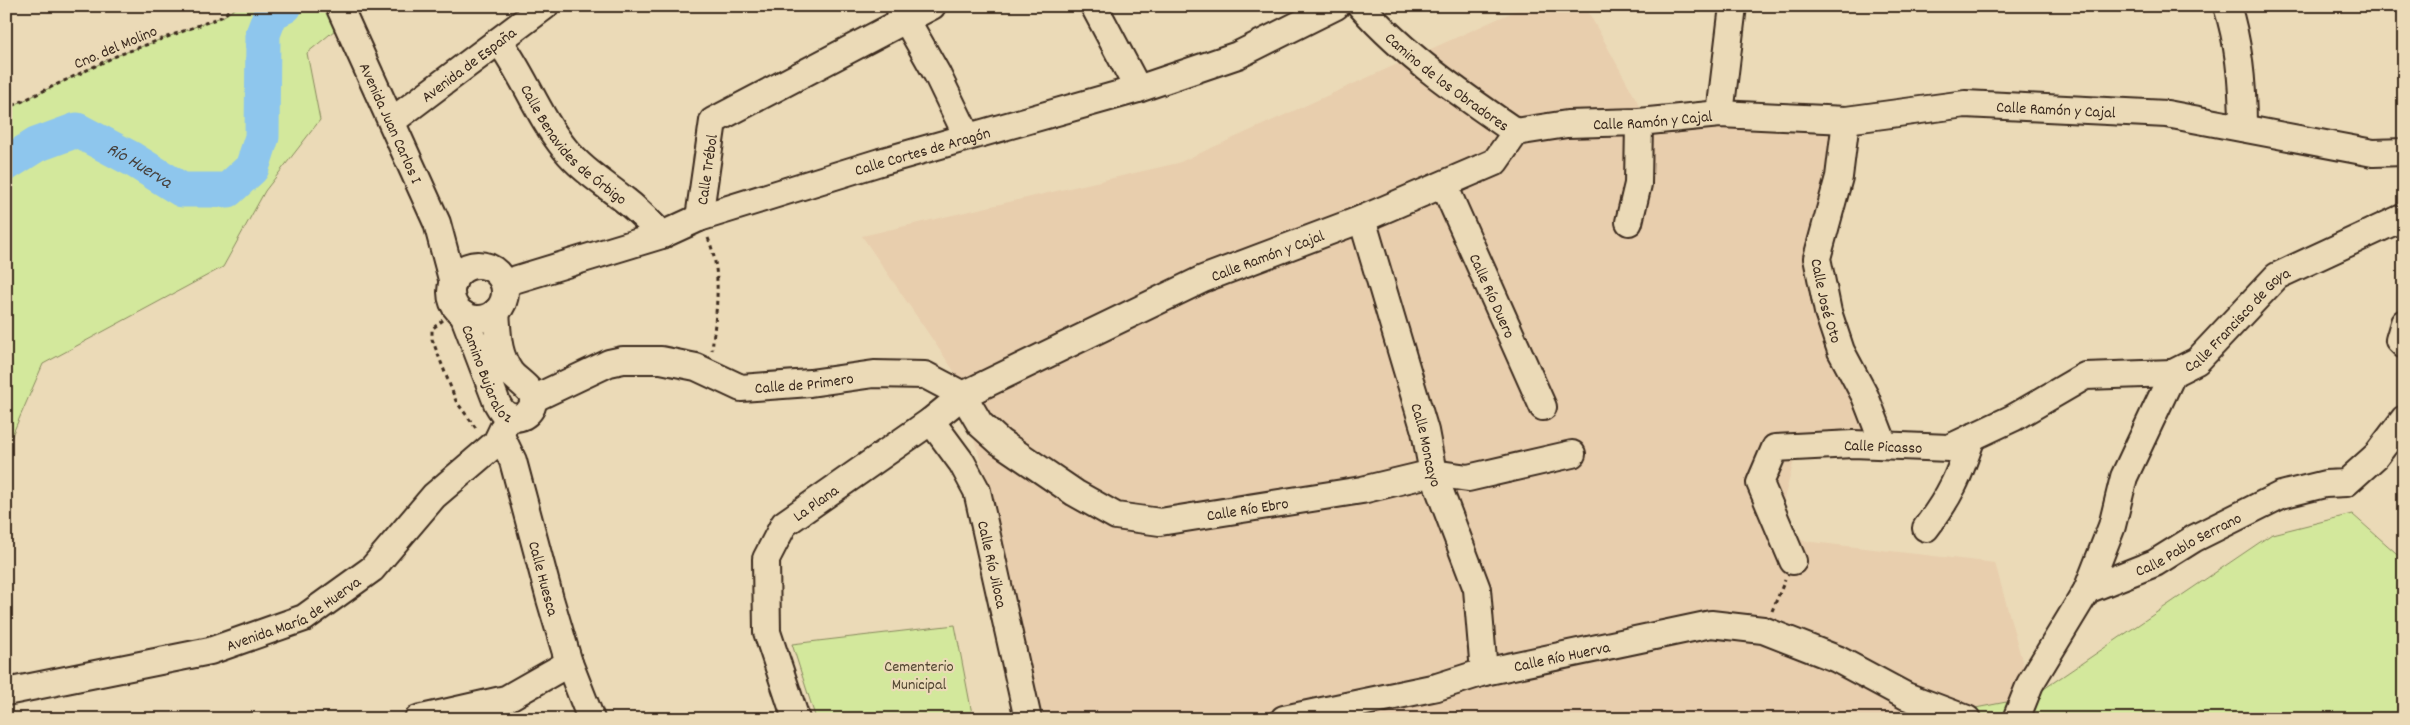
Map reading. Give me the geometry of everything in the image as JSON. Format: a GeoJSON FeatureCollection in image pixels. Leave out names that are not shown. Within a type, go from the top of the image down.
{"type":"FeatureCollection","features":[{"type":"Feature","properties":{"kind":"street","name":"Avenida de España"},"geometry":{"type":"LineString","coordinates":[[392,121],[514,25],[545,6]]}},
{"type":"Feature","properties":{"kind":"street"},"geometry":{"type":"LineString","coordinates":[[932,6],[903,14],[937,74],[967,136]]}},
{"type":"Feature","properties":{"kind":"street"},"geometry":{"type":"LineString","coordinates":[[1094,6],[1138,89]]}},
{"type":"Feature","properties":{"kind":"street","name":"Calle Cortes de Aragón"},"geometry":{"type":"LineString","coordinates":[[504,283],[662,235],[699,218],[967,136],[1138,89],[1238,55],[1307,12],[1336,6]]}},
{"type":"Feature","properties":{"kind":"street","name":"Camino de los Obradores"},"geometry":{"type":"LineString","coordinates":[[1362,6],[1382,29],[1448,85],[1516,132]]}},
{"type":"Feature","properties":{"kind":"street"},"geometry":{"type":"LineString","coordinates":[[1720,114],[1733,6]]}},
{"type":"Feature","properties":{"kind":"street"},"geometry":{"type":"LineString","coordinates":[[2228,6],[2236,34],[2243,100],[2243,128]]}},
{"type":"Feature","properties":{"kind":"street","name":"Avenida Juan Carlos I"},"geometry":{"type":"LineString","coordinates":[[342,14],[392,121],[436,224],[453,283]]}},
{"type":"Feature","properties":{"kind":"street","name":"Calle Trébol"},"geometry":{"type":"LineString","coordinates":[[699,218],[713,121],[903,14]]}},
{"type":"Feature","properties":{"kind":"street","name":"Calle Benavides de Órbigo"},"geometry":{"type":"LineString","coordinates":[[514,25],[511,57],[544,119],[564,147],[590,174],[628,202],[662,235]]}},
{"type":"Feature","properties":{"kind":"street","name":"Calle Ramón y Cajal"},"geometry":{"type":"LineString","coordinates":[[962,395],[1203,279],[1362,219],[1495,162],[1516,132],[1567,124],[1639,122],[1720,114],[1846,120],[1965,104],[2167,114],[2373,153],[2404,152]]}},
{"type":"Feature","properties":{"kind":"street","name":"Calle José Oto"},"geometry":{"type":"LineString","coordinates":[[1846,120],[1839,177],[1816,258],[1828,312],[1842,350],[1865,396],[1884,445]]}},
{"type":"Feature","properties":{"kind":"street"},"geometry":{"type":"LineString","coordinates":[[1629,222],[1638,184],[1639,122]]}},
{"type":"Feature","properties":{"kind":"street","name":"Calle Río Duero"},"geometry":{"type":"LineString","coordinates":[[1444,185],[1543,407]]}},
{"type":"Feature","properties":{"kind":"street","name":"Calle Francisco de Goya"},"geometry":{"type":"LineString","coordinates":[[2087,590],[2112,526],[2124,477],[2173,373],[2197,361],[2278,276],[2404,218]]}},
{"type":"Feature","properties":{"kind":"street","name":"Calle Moncayo"},"geometry":{"type":"LineString","coordinates":[[1362,219],[1424,431],[1434,473],[1477,589],[1484,672]]}},
{"type":"Feature","properties":{"kind":"street","name":"Avenida Juan Carlos I"},"geometry":{"type":"LineString","coordinates":[[436,224],[478,265]]}},
{"type":"Feature","properties":{"kind":"street"},"geometry":{"type":"LineString","coordinates":[[478,265],[493,270],[504,283],[504,299],[496,312],[490,316],[476,319],[463,314],[458,309],[452,296],[453,283],[459,274],[467,268],[478,265]]}},
{"type":"Feature","properties":{"kind":"street","name":"Camino Bujaraloz"},"geometry":{"type":"LineString","coordinates":[[463,314],[497,404],[502,412],[505,426],[526,414],[531,409],[533,398],[530,392],[509,370],[500,354],[496,312]]}},
{"type":"Feature","properties":{"kind":"street"},"geometry":{"type":"LineString","coordinates":[[2404,323],[2399,340],[2404,345]]}},
{"type":"Feature","properties":{"kind":"street","name":"Calle de Primero"},"geometry":{"type":"LineString","coordinates":[[533,398],[595,368],[623,360],[680,362],[710,373],[741,388],[810,383],[874,374],[925,375],[962,395]]}},
{"type":"Feature","properties":{"kind":"street","name":"Calle Picasso"},"geometry":{"type":"LineString","coordinates":[[1793,561],[1760,483],[1774,448],[1853,444],[1949,448],[2013,418],[2086,376],[2173,373]]}},
{"type":"Feature","properties":{"kind":"street","name":"La Plana"},"geometry":{"type":"LineString","coordinates":[[796,719],[767,632],[766,559],[784,524],[931,421],[962,395]]}},
{"type":"Feature","properties":{"kind":"street","name":"Calle Río Ebro"},"geometry":{"type":"LineString","coordinates":[[962,395],[980,424],[1000,442],[1075,494],[1116,516],[1160,522],[1362,490],[1434,473],[1468,478],[1572,454]]}},
{"type":"Feature","properties":{"kind":"street","name":"Calle Pablo Serrano"},"geometry":{"type":"LineString","coordinates":[[2087,590],[2155,563],[2195,538],[2281,495],[2325,484],[2346,483],[2376,456],[2404,420]]}},
{"type":"Feature","properties":{"kind":"street","name":"Calle Río Jiloca"},"geometry":{"type":"LineString","coordinates":[[931,421],[962,463],[977,491],[1028,719]]}},
{"type":"Feature","properties":{"kind":"street","name":"Calle Huesca"},"geometry":{"type":"LineString","coordinates":[[505,426],[569,663],[591,719]]}},
{"type":"Feature","properties":{"kind":"street","name":"Avenida María de Huerva"},"geometry":{"type":"LineString","coordinates":[[6,692],[210,650],[304,618],[372,569],[434,496],[492,447],[505,426]]}},
{"type":"Feature","properties":{"kind":"street"},"geometry":{"type":"LineString","coordinates":[[1926,528],[1951,492],[1972,438]]}},
{"type":"Feature","properties":{"kind":"street"},"geometry":{"type":"LineString","coordinates":[[2016,719],[2030,684],[2087,590]]}},
{"type":"Feature","properties":{"kind":"street","name":"Calle Río Huerva"},"geometry":{"type":"LineString","coordinates":[[1284,719],[1437,687],[1484,672],[1711,624],[1763,630],[1836,659],[1906,696],[1966,719]]}},
{"type":"Feature","properties":{"kind":"street"},"geometry":{"type":"LineString","coordinates":[[418,719],[506,699],[569,663]]}},
{"type":"Feature","properties":{"kind":"path","name":"Cno. del Molino"},"geometry":{"type":"LineString","coordinates":[[6,109],[116,56],[224,16],[232,6]]}},
{"type":"Feature","properties":{"kind":"path","name":"Calle Trébol"},"geometry":{"type":"LineString","coordinates":[[699,218],[710,240],[719,286],[710,373]]}},
{"type":"Feature","properties":{"kind":"path"},"geometry":{"type":"LineString","coordinates":[[1763,630],[1793,561]]}},
{"type":"Feature","properties":{"kind":"shaded area"},"geometry":{"type":"Polygon","coordinates":[[[1526,6],[1585,6],[1648,121],[1839,118],[1807,249],[1890,440],[1796,453],[1779,518],[1803,541],[1995,563],[2032,697],[1919,719],[1023,719],[1002,533],[954,371],[862,236],[1178,163],[1526,6]]]}},
{"type":"Feature","properties":{"kind":"green space"},"geometry":{"type":"Polygon","coordinates":[[[239,6],[352,6],[346,21],[307,53],[320,120],[265,191],[223,267],[43,364],[6,449],[6,109],[116,56],[224,16],[239,6]]]}},
{"type":"Feature","properties":{"kind":"green space"},"geometry":{"type":"Polygon","coordinates":[[[2352,514],[2404,560],[2404,719],[1919,719],[2032,697],[2272,534],[2352,514]]]}},
{"type":"Feature","properties":{"kind":"green space","name":"Cementerio Municipal"},"geometry":{"type":"Polygon","coordinates":[[[955,625],[973,719],[816,719],[792,644],[955,625]]]}},
{"type":"Feature","properties":{"kind":"waterway","name":"Río Huerva"},"geometry":{"type":"LineString","coordinates":[[6,164],[36,145],[77,130],[132,159],[182,190],[228,190],[252,168],[262,137],[263,34],[271,13],[285,6]]}}]}
